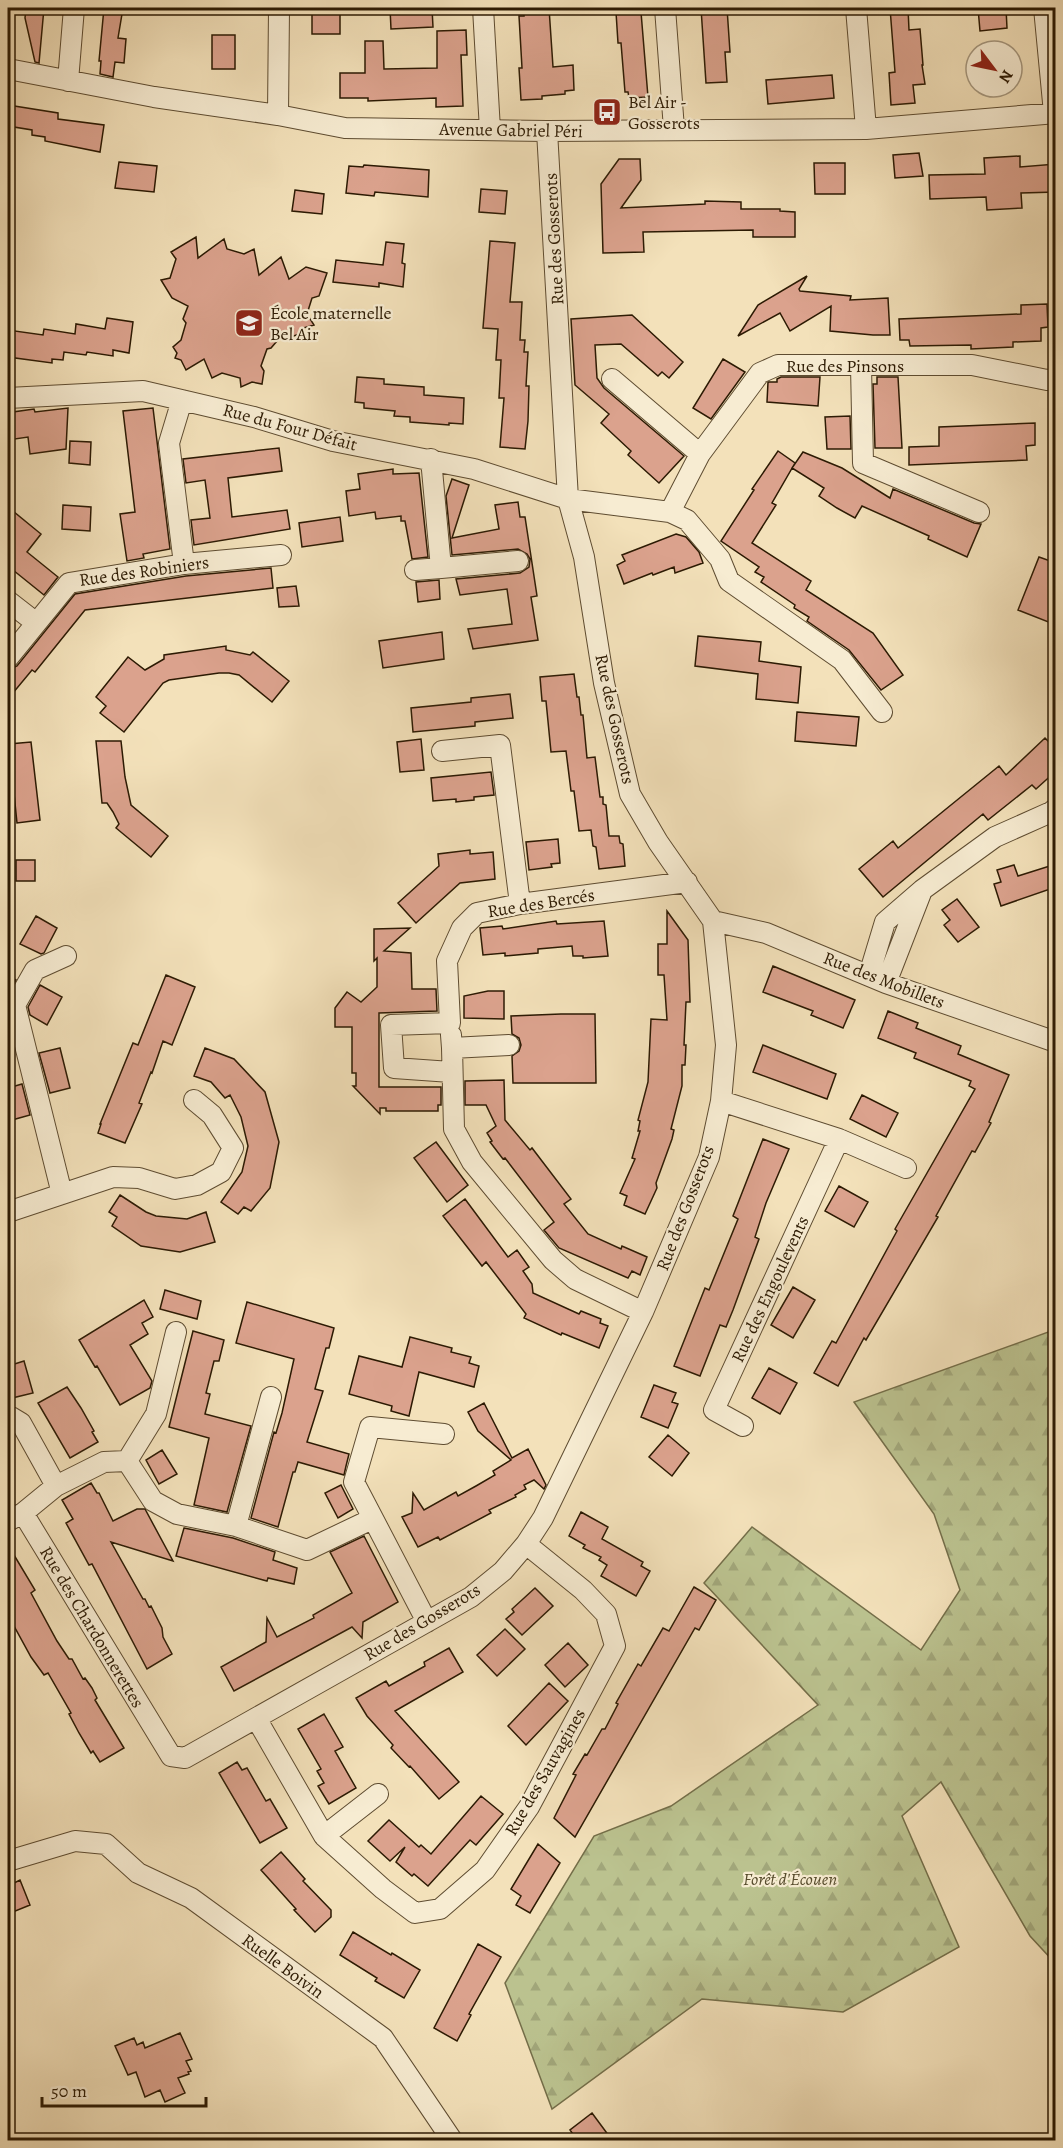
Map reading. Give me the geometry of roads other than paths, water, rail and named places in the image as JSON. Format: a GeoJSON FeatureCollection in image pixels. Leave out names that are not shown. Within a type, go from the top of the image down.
{"type":"FeatureCollection","features":[{"type":"Feature","properties":{"kind":"street"},"geometry":{"type":"LineString","coordinates":[[68,81],[74,8]]}},
{"type":"Feature","properties":{"kind":"street"},"geometry":{"type":"LineString","coordinates":[[278,116],[279,8]]}},
{"type":"Feature","properties":{"kind":"street"},"geometry":{"type":"LineString","coordinates":[[483,8],[490,130]]}},
{"type":"Feature","properties":{"kind":"street"},"geometry":{"type":"LineString","coordinates":[[665,8],[674,129]]}},
{"type":"Feature","properties":{"kind":"street"},"geometry":{"type":"LineString","coordinates":[[856,8],[866,129]]}},
{"type":"Feature","properties":{"kind":"street"},"geometry":{"type":"LineString","coordinates":[[1044,8],[1055,113]]}},
{"type":"Feature","properties":{"kind":"street","name":"Avenue Gabriel Péri"},"geometry":{"type":"LineString","coordinates":[[8,69],[154,97],[345,128],[547,131],[866,129],[1055,113]]}},
{"type":"Feature","properties":{"kind":"street","name":"Rue des Gosserots"},"geometry":{"type":"LineString","coordinates":[[171,1756],[185,1758],[471,1597],[503,1571],[526,1544],[543,1518],[643,1312],[709,1157],[721,1101],[726,1045],[713,921],[658,842],[630,794],[604,683],[584,556],[568,499],[547,131]]}},
{"type":"Feature","properties":{"kind":"street","name":"Rue des Pinsons"},"geometry":{"type":"LineString","coordinates":[[670,512],[700,454],[760,373],[778,365],[972,365],[1047,380],[1056,379]]}},
{"type":"Feature","properties":{"kind":"street"},"geometry":{"type":"LineString","coordinates":[[861,366],[863,464],[979,512]]}},
{"type":"Feature","properties":{"kind":"street"},"geometry":{"type":"LineString","coordinates":[[612,379],[700,454]]}},
{"type":"Feature","properties":{"kind":"street","name":"Rue du Four Défait"},"geometry":{"type":"LineString","coordinates":[[8,398],[143,391],[254,417],[333,441],[474,469],[568,499]]}},
{"type":"Feature","properties":{"kind":"street"},"geometry":{"type":"LineString","coordinates":[[182,400],[169,443],[184,564]]}},
{"type":"Feature","properties":{"kind":"street"},"geometry":{"type":"LineString","coordinates":[[430,459],[441,568]]}},
{"type":"Feature","properties":{"kind":"street"},"geometry":{"type":"LineString","coordinates":[[568,499],[670,512],[687,520],[720,559],[729,581],[842,660],[882,712]]}},
{"type":"Feature","properties":{"kind":"street","name":"Rue des Robiniers"},"geometry":{"type":"LineString","coordinates":[[8,658],[69,583],[184,564],[281,555]]}},
{"type":"Feature","properties":{"kind":"street"},"geometry":{"type":"LineString","coordinates":[[415,570],[518,561]]}},
{"type":"Feature","properties":{"kind":"street"},"geometry":{"type":"LineString","coordinates":[[8,601],[36,622]]}},
{"type":"Feature","properties":{"kind":"street"},"geometry":{"type":"LineString","coordinates":[[442,751],[500,746],[520,904]]}},
{"type":"Feature","properties":{"kind":"street"},"geometry":{"type":"LineString","coordinates":[[878,979],[922,891],[994,837],[1056,808]]}},
{"type":"Feature","properties":{"kind":"street","name":"Rue des Bercés"},"geometry":{"type":"LineString","coordinates":[[643,1312],[575,1279],[553,1260],[472,1162],[454,1129],[447,961],[462,928],[477,913],[520,904],[687,882]]}},
{"type":"Feature","properties":{"kind":"street","name":"Rue des Mobillets"},"geometry":{"type":"LineString","coordinates":[[713,921],[766,933],[878,979],[1056,1042]]}},
{"type":"Feature","properties":{"kind":"street"},"geometry":{"type":"LineString","coordinates":[[62,1194],[15,1005],[35,970],[66,956]]}},
{"type":"Feature","properties":{"kind":"street"},"geometry":{"type":"LineString","coordinates":[[450,1023],[392,1025],[392,1049],[394,1068],[451,1072]]}},
{"type":"Feature","properties":{"kind":"street"},"geometry":{"type":"LineString","coordinates":[[452,1048],[509,1045]]}},
{"type":"Feature","properties":{"kind":"street"},"geometry":{"type":"LineString","coordinates":[[8,1212],[113,1177],[139,1178],[175,1189],[197,1185],[221,1172],[233,1148],[212,1115],[194,1100]]}},
{"type":"Feature","properties":{"kind":"street"},"geometry":{"type":"LineString","coordinates":[[721,1101],[839,1139],[906,1168]]}},
{"type":"Feature","properties":{"kind":"street","name":"Rue des Engoulevents"},"geometry":{"type":"LineString","coordinates":[[743,1426],[714,1410],[839,1139]]}},
{"type":"Feature","properties":{"kind":"street"},"geometry":{"type":"LineString","coordinates":[[127,1461],[156,1414],[176,1332]]}},
{"type":"Feature","properties":{"kind":"street"},"geometry":{"type":"LineString","coordinates":[[236,1526],[271,1397]]}},
{"type":"Feature","properties":{"kind":"street"},"geometry":{"type":"LineString","coordinates":[[8,1418],[11,1417],[21,1423],[56,1486]]}},
{"type":"Feature","properties":{"kind":"street"},"geometry":{"type":"LineString","coordinates":[[427,1622],[354,1482],[370,1426],[444,1434]]}},
{"type":"Feature","properties":{"kind":"street"},"geometry":{"type":"LineString","coordinates":[[15,1517],[56,1486],[104,1461],[127,1461]]}},
{"type":"Feature","properties":{"kind":"street"},"geometry":{"type":"LineString","coordinates":[[127,1461],[153,1501],[177,1514],[236,1526],[307,1550],[372,1519]]}},
{"type":"Feature","properties":{"kind":"street","name":"Rue des Chardonnerettes"},"geometry":{"type":"LineString","coordinates":[[15,1517],[171,1756]]}},
{"type":"Feature","properties":{"kind":"street","name":"Rue des Sauvagines"},"geometry":{"type":"LineString","coordinates":[[256,1718],[324,1836],[383,1889],[415,1913],[440,1910],[485,1870],[529,1808],[615,1646],[606,1614],[583,1590],[526,1544]]}},
{"type":"Feature","properties":{"kind":"street"},"geometry":{"type":"LineString","coordinates":[[324,1836],[378,1794]]}},
{"type":"Feature","properties":{"kind":"street","name":"Ruelle Boivin"},"geometry":{"type":"LineString","coordinates":[[8,1861],[75,1841],[106,1845],[138,1873],[190,1898],[383,2038],[452,2140]]}},
{"type":"Feature","properties":{"kind":"place","name":"Bel Air - Gosserots"},"geometry":{"type":"Point","coordinates":[607,112]}},
{"type":"Feature","properties":{"kind":"place","name":"École maternelle Bel Air"},"geometry":{"type":"Point","coordinates":[249,323]}},
{"type":"Feature","properties":{"kind":"park label","name":"Forêt d'Écouen"},"geometry":{"type":"Point","coordinates":[790,1879]}}]}
